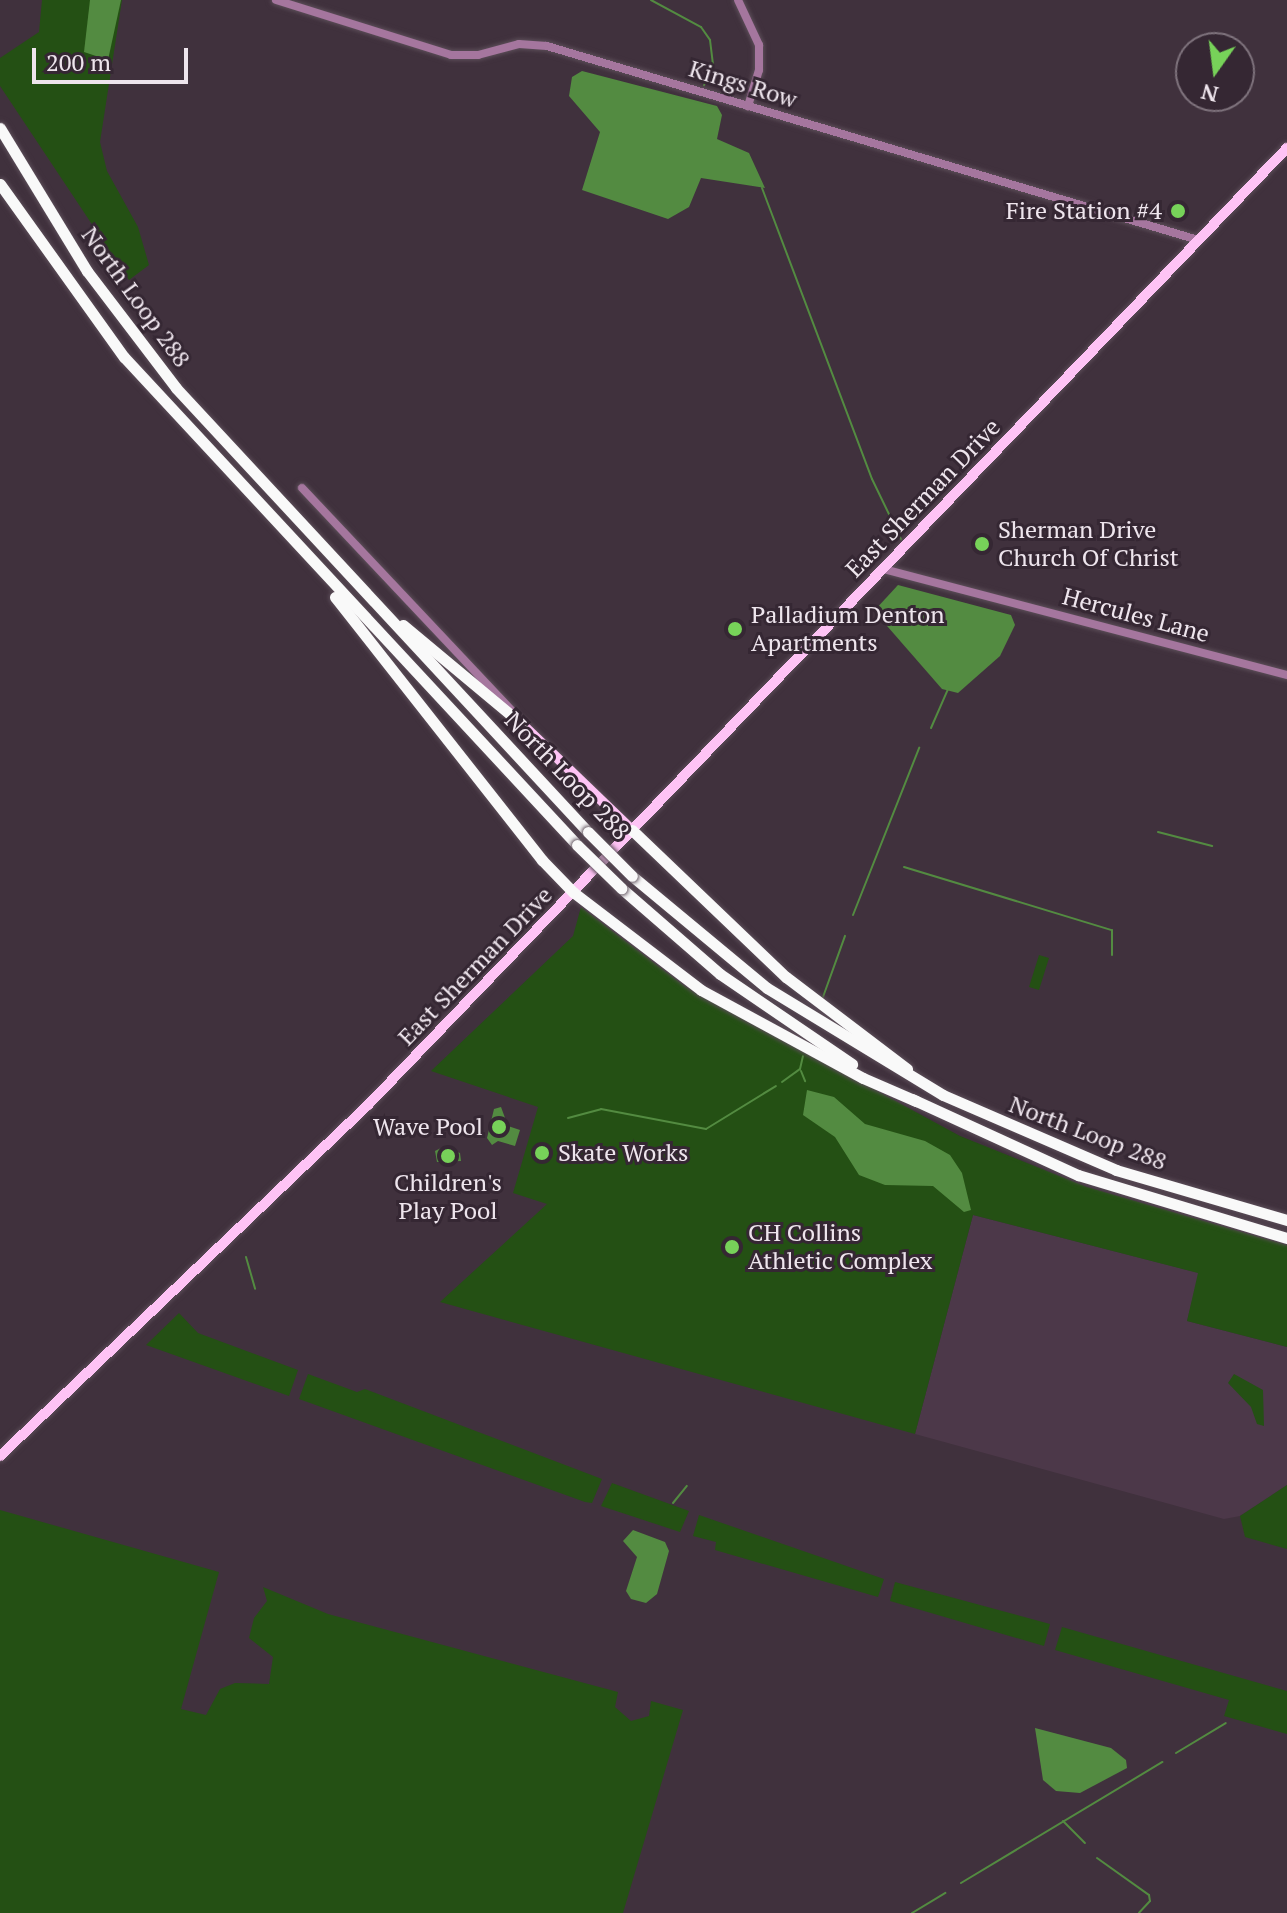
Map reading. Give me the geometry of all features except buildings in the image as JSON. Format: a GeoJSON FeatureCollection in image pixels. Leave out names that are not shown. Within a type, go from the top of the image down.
{"type":"FeatureCollection","features":[{"type":"Feature","properties":{"kind":"highway","name":"North Loop 288"},"geometry":{"type":"LineString","coordinates":[[0,128],[65,237],[135,337],[348,575],[632,876],[777,995],[884,1063],[976,1112],[1116,1170],[1287,1220]]}},
{"type":"Feature","properties":{"kind":"highway","name":"North Loop 288"},"geometry":{"type":"LineString","coordinates":[[0,184],[124,357],[321,572],[577,845],[621,888],[744,992],[916,1101],[1078,1175],[1287,1238]]}},
{"type":"Feature","properties":{"kind":"highway"},"geometry":{"type":"LineString","coordinates":[[321,572],[334,596],[542,860],[573,892],[701,990],[863,1078],[916,1101]]}},
{"type":"Feature","properties":{"kind":"highway"},"geometry":{"type":"LineString","coordinates":[[348,575],[522,724]]}},
{"type":"Feature","properties":{"kind":"highway"},"geometry":{"type":"LineString","coordinates":[[632,830],[818,1004],[976,1112]]}},
{"type":"Feature","properties":{"kind":"main road","name":"East Sherman Drive"},"geometry":{"type":"LineString","coordinates":[[0,1456],[252,1218],[573,892],[1287,148]]}},
{"type":"Feature","properties":{"kind":"main road","name":"North Loop 288"},"geometry":{"type":"LineString","coordinates":[[522,724],[632,830]]}},
{"type":"Feature","properties":{"kind":"street","name":"Kings Row"},"geometry":{"type":"LineString","coordinates":[[276,0],[451,55],[540,45],[1198,240]]}},
{"type":"Feature","properties":{"kind":"street"},"geometry":{"type":"LineString","coordinates":[[738,0],[759,45],[759,70],[748,106]]}},
{"type":"Feature","properties":{"kind":"street","name":"North Loop 288"},"geometry":{"type":"LineString","coordinates":[[302,488],[429,618],[522,724]]}},
{"type":"Feature","properties":{"kind":"street","name":"Hercules Lane"},"geometry":{"type":"LineString","coordinates":[[883,569],[1287,675]]}},
{"type":"Feature","properties":{"kind":"shaded area"},"geometry":{"type":"Polygon","coordinates":[[[42,0],[122,0],[100,142],[107,171],[138,227],[149,265],[129,280],[0,86],[0,58],[39,32],[42,0]]]}},
{"type":"Feature","properties":{"kind":"shaded area"},"geometry":{"type":"Polygon","coordinates":[[[90,0],[121,0],[108,60],[84,52],[90,0]]]}},
{"type":"Feature","properties":{"kind":"shaded area"},"geometry":{"type":"Polygon","coordinates":[[[582,71],[717,106],[722,115],[717,139],[749,153],[765,188],[701,178],[689,207],[668,219],[582,190],[600,132],[569,96],[572,77],[582,71]]]}},
{"type":"Feature","properties":{"kind":"shaded area"},"geometry":{"type":"Polygon","coordinates":[[[898,585],[1011,615],[1015,625],[1000,656],[958,693],[942,689],[874,611],[898,585]]]}},
{"type":"Feature","properties":{"kind":"shaded area"},"geometry":{"type":"Polygon","coordinates":[[[581,907],[686,987],[960,1136],[1087,1187],[1287,1245],[1287,1347],[1187,1321],[1198,1273],[973,1215],[915,1434],[440,1302],[547,1204],[513,1193],[538,1107],[431,1071],[573,936],[581,907]]]}},
{"type":"Feature","properties":{"kind":"shaded area"},"geometry":{"type":"Polygon","coordinates":[[[1039,955],[1049,958],[1039,990],[1029,987],[1039,955]]]}},
{"type":"Feature","properties":{"kind":"shaded area"},"geometry":{"type":"Polygon","coordinates":[[[807,1090],[834,1097],[865,1124],[925,1141],[950,1155],[962,1173],[971,1210],[964,1212],[933,1186],[885,1185],[859,1175],[835,1137],[803,1115],[807,1090]]]}},
{"type":"Feature","properties":{"kind":"shaded area","name":"Wave Pool"},"geometry":{"type":"Polygon","coordinates":[[[501,1107],[508,1126],[520,1130],[515,1146],[498,1141],[492,1145],[487,1138],[494,1109],[501,1107]]]}},
{"type":"Feature","properties":{"kind":"shaded area","name":"Children's Play Pool"},"geometry":{"type":"Polygon","coordinates":[[[443,1147],[460,1153],[461,1161],[437,1162],[435,1151],[443,1147]]]}},
{"type":"Feature","properties":{"kind":"shaded area"},"geometry":{"type":"Polygon","coordinates":[[[973,1215],[1199,1273],[1187,1321],[1287,1347],[1287,1485],[1240,1516],[1224,1519],[915,1434],[973,1215]]]}},
{"type":"Feature","properties":{"kind":"shaded area"},"geometry":{"type":"Polygon","coordinates":[[[179,1313],[198,1333],[298,1370],[289,1396],[146,1345],[179,1313]]]}},
{"type":"Feature","properties":{"kind":"shaded area"},"geometry":{"type":"Polygon","coordinates":[[[308,1374],[357,1392],[365,1389],[602,1479],[592,1503],[585,1502],[299,1399],[308,1374]]]}},
{"type":"Feature","properties":{"kind":"shaded area"},"geometry":{"type":"Polygon","coordinates":[[[1234,1374],[1263,1390],[1264,1426],[1257,1424],[1251,1407],[1228,1383],[1234,1374]]]}},
{"type":"Feature","properties":{"kind":"shaded area"},"geometry":{"type":"Polygon","coordinates":[[[612,1483],[689,1511],[680,1532],[601,1506],[612,1483]]]}},
{"type":"Feature","properties":{"kind":"shaded area"},"geometry":{"type":"Polygon","coordinates":[[[1287,1485],[1287,1549],[1245,1537],[1240,1516],[1287,1485]]]}},
{"type":"Feature","properties":{"kind":"shaded area"},"geometry":{"type":"Polygon","coordinates":[[[0,1510],[219,1572],[181,1709],[206,1715],[220,1689],[235,1683],[269,1684],[273,1657],[249,1638],[254,1618],[267,1601],[263,1587],[328,1614],[618,1692],[615,1707],[631,1721],[649,1716],[651,1701],[683,1710],[623,1913],[0,1913],[0,1510]]]}},
{"type":"Feature","properties":{"kind":"shaded area"},"geometry":{"type":"Polygon","coordinates":[[[699,1515],[884,1579],[878,1597],[715,1550],[716,1542],[693,1536],[699,1515]]]}},
{"type":"Feature","properties":{"kind":"shaded area"},"geometry":{"type":"Polygon","coordinates":[[[633,1530],[665,1542],[669,1551],[657,1594],[646,1603],[631,1599],[626,1591],[637,1557],[623,1541],[633,1530]]]}},
{"type":"Feature","properties":{"kind":"shaded area"},"geometry":{"type":"Polygon","coordinates":[[[895,1582],[1050,1624],[1044,1646],[890,1601],[895,1582]]]}},
{"type":"Feature","properties":{"kind":"shaded area"},"geometry":{"type":"Polygon","coordinates":[[[1062,1627],[1287,1691],[1287,1734],[1224,1716],[1229,1700],[1055,1650],[1062,1627]]]}},
{"type":"Feature","properties":{"kind":"shaded area"},"geometry":{"type":"Polygon","coordinates":[[[1035,1728],[1111,1748],[1126,1760],[1127,1768],[1080,1793],[1056,1791],[1043,1780],[1035,1728]]]}},
{"type":"Feature","properties":{"kind":"waterway"},"geometry":{"type":"LineString","coordinates":[[651,0],[701,27],[710,40],[713,63],[704,85]]}},
{"type":"Feature","properties":{"kind":"waterway"},"geometry":{"type":"LineString","coordinates":[[762,188],[872,479],[901,539]]}},
{"type":"Feature","properties":{"kind":"waterway"},"geometry":{"type":"LineString","coordinates":[[931,728],[948,689]]}},
{"type":"Feature","properties":{"kind":"waterway"},"geometry":{"type":"LineString","coordinates":[[853,915],[919,748]]}},
{"type":"Feature","properties":{"kind":"waterway"},"geometry":{"type":"LineString","coordinates":[[1158,832],[1212,846]]}},
{"type":"Feature","properties":{"kind":"waterway"},"geometry":{"type":"LineString","coordinates":[[904,867],[1112,930],[1112,955]]}},
{"type":"Feature","properties":{"kind":"waterway"},"geometry":{"type":"LineString","coordinates":[[823,997],[845,936]]}},
{"type":"Feature","properties":{"kind":"waterway"},"geometry":{"type":"LineString","coordinates":[[782,1082],[800,1069],[803,1056]]}},
{"type":"Feature","properties":{"kind":"waterway"},"geometry":{"type":"LineString","coordinates":[[801,1071],[805,1081]]}},
{"type":"Feature","properties":{"kind":"waterway"},"geometry":{"type":"LineString","coordinates":[[568,1118],[601,1109],[706,1129],[776,1086]]}},
{"type":"Feature","properties":{"kind":"waterway"},"geometry":{"type":"LineString","coordinates":[[246,1257],[255,1289]]}},
{"type":"Feature","properties":{"kind":"waterway"},"geometry":{"type":"LineString","coordinates":[[673,1503],[687,1486]]}},
{"type":"Feature","properties":{"kind":"waterway"},"geometry":{"type":"LineString","coordinates":[[1176,1753],[1226,1723]]}},
{"type":"Feature","properties":{"kind":"waterway"},"geometry":{"type":"LineString","coordinates":[[961,1883],[1162,1762]]}},
{"type":"Feature","properties":{"kind":"waterway"},"geometry":{"type":"LineString","coordinates":[[1063,1821],[1085,1843]]}},
{"type":"Feature","properties":{"kind":"waterway"},"geometry":{"type":"LineString","coordinates":[[1097,1858],[1149,1895],[1150,1901],[1139,1913]]}},
{"type":"Feature","properties":{"kind":"waterway"},"geometry":{"type":"LineString","coordinates":[[912,1913],[945,1893]]}},
{"type":"Feature","properties":{"kind":"place","name":"Fire Station #4"},"geometry":{"type":"Point","coordinates":[1178,211]}},
{"type":"Feature","properties":{"kind":"place","name":"Sherman Drive Church Of Christ"},"geometry":{"type":"Point","coordinates":[982,544]}},
{"type":"Feature","properties":{"kind":"place","name":"Palladium Denton Apartments"},"geometry":{"type":"Point","coordinates":[735,629]}},
{"type":"Feature","properties":{"kind":"place","name":"Wave Pool"},"geometry":{"type":"Point","coordinates":[499,1127]}},
{"type":"Feature","properties":{"kind":"place","name":"Skate Works"},"geometry":{"type":"Point","coordinates":[542,1153]}},
{"type":"Feature","properties":{"kind":"place","name":"Children's Play Pool"},"geometry":{"type":"Point","coordinates":[448,1156]}},
{"type":"Feature","properties":{"kind":"place","name":"CH Collins Athletic Complex"},"geometry":{"type":"Point","coordinates":[732,1247]}}]}
